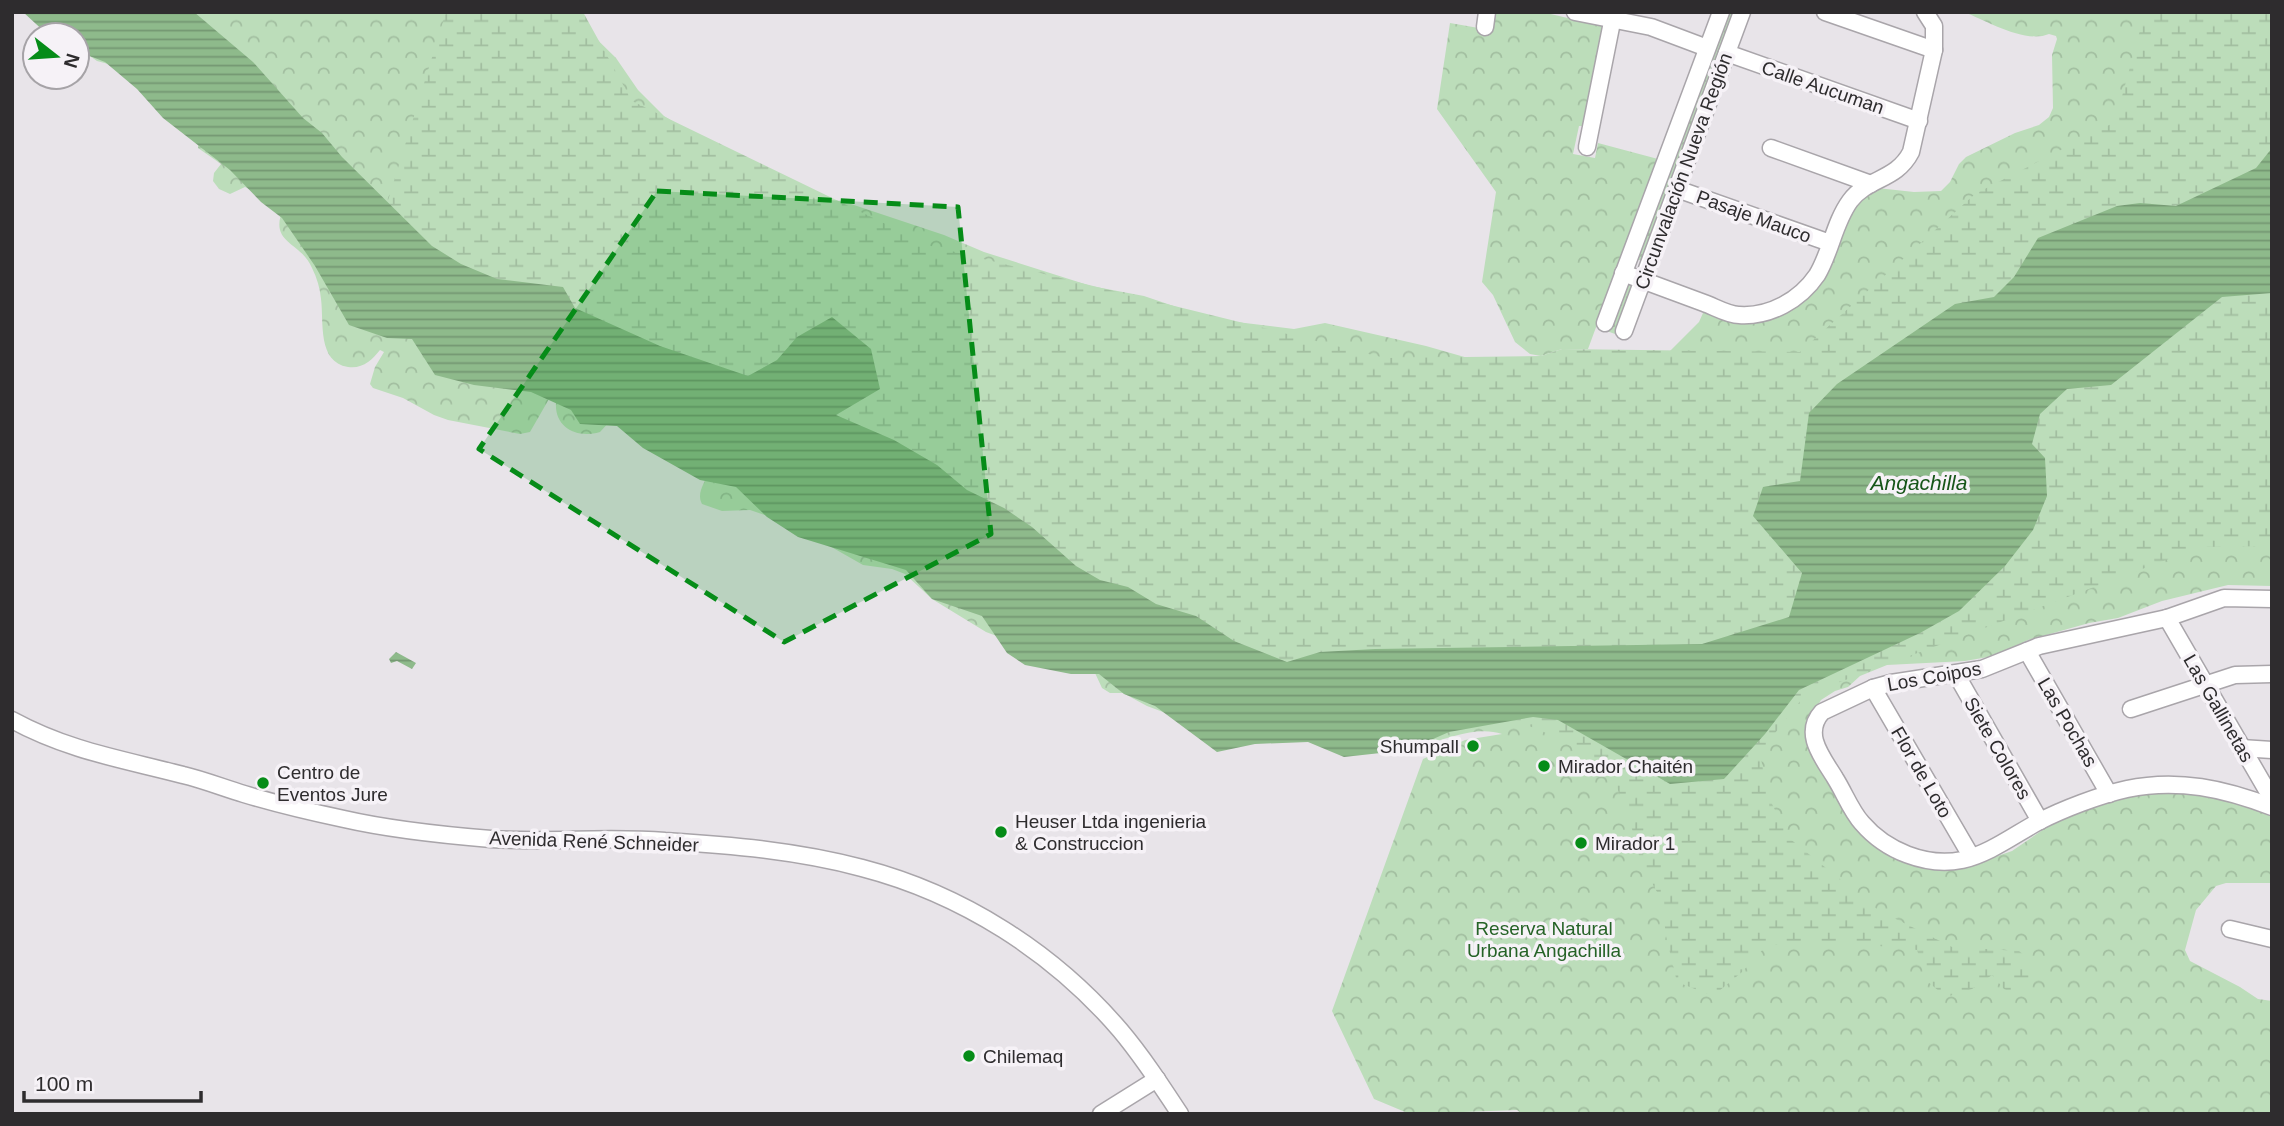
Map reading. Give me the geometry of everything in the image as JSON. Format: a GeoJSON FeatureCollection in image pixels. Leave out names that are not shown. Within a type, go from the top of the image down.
{"type":"FeatureCollection","features":[{"type":"Feature","properties":{"kind":"street"},"geometry":{"type":"LineString","coordinates":[[1575,12],[1613,16],[1707,48]]}},
{"type":"Feature","properties":{"kind":"street","name":"Circunvalación Nueva Región"},"geometry":{"type":"LineString","coordinates":[[1605,323],[1721,12]]}},
{"type":"Feature","properties":{"kind":"street","name":"Circunvalación Nueva Región"},"geometry":{"type":"LineString","coordinates":[[1623,331],[1742,12]]}},
{"type":"Feature","properties":{"kind":"street"},"geometry":{"type":"LineString","coordinates":[[1825,12],[1934,50]]}},
{"type":"Feature","properties":{"kind":"street"},"geometry":{"type":"LineString","coordinates":[[1623,273],[1736,316],[1760,314],[1797,297],[1818,272],[1851,200],[1871,184],[1904,165],[1912,152],[1934,50],[1934,26],[1925,12]]}},
{"type":"Feature","properties":{"kind":"street"},"geometry":{"type":"LineString","coordinates":[[1587,147],[1613,16]]}},
{"type":"Feature","properties":{"kind":"street","name":"Calle Aucuman"},"geometry":{"type":"LineString","coordinates":[[1727,53],[1919,121]]}},
{"type":"Feature","properties":{"kind":"street"},"geometry":{"type":"LineString","coordinates":[[1772,148],[1871,184]]}},
{"type":"Feature","properties":{"kind":"street","name":"Pasaje Mauco"},"geometry":{"type":"LineString","coordinates":[[1677,189],[1830,243]]}},
{"type":"Feature","properties":{"kind":"street","name":"Los Coipos"},"geometry":{"type":"LineString","coordinates":[[2272,599],[2224,598],[2167,618],[2027,651],[1982,669],[1873,688],[1822,712],[1815,719],[1812,734],[1861,823],[1888,846],[1924,859],[1951,861],[1971,856],[2003,843],[2040,821],[2109,794],[2163,784],[2193,785],[2242,795],[2272,807]]}},
{"type":"Feature","properties":{"kind":"street","name":"Las Gallinetas"},"geometry":{"type":"LineString","coordinates":[[2167,618],[2272,799]]}},
{"type":"Feature","properties":{"kind":"street","name":"Las Pochas"},"geometry":{"type":"LineString","coordinates":[[2027,651],[2109,794]]}},
{"type":"Feature","properties":{"kind":"street","name":"Siete Colores"},"geometry":{"type":"LineString","coordinates":[[1956,674],[2040,821]]}},
{"type":"Feature","properties":{"kind":"street"},"geometry":{"type":"LineString","coordinates":[[2131,709],[2235,675],[2272,674]]}},
{"type":"Feature","properties":{"kind":"street","name":"Flor de Loto"},"geometry":{"type":"LineString","coordinates":[[1873,688],[1971,856]]}},
{"type":"Feature","properties":{"kind":"street","name":"Avenida René Schneider"},"geometry":{"type":"LineString","coordinates":[[12,720],[42,735],[93,754],[184,775],[245,795],[357,822],[495,839],[540,842],[676,842],[803,855],[892,877],[977,914],[1054,965],[1120,1030],[1180,1114]]}},
{"type":"Feature","properties":{"kind":"street"},"geometry":{"type":"LineString","coordinates":[[2241,748],[2272,750]]}},
{"type":"Feature","properties":{"kind":"street"},"geometry":{"type":"LineString","coordinates":[[2230,929],[2272,939]]}},
{"type":"Feature","properties":{"kind":"street"},"geometry":{"type":"LineString","coordinates":[[1101,1114],[1157,1079]]}},
{"type":"Feature","properties":{"kind":"highlighted area"},"geometry":{"type":"Polygon","coordinates":[[[657,191],[958,207],[991,534],[784,642],[479,449],[657,191]]]}},
{"type":"Feature","properties":{"kind":"green space","name":"Reserva Natural Urbana Angachilla"},"geometry":{"type":"Polygon","coordinates":[[[36,12],[569,12],[616,58],[638,90],[664,116],[781,187],[851,204],[944,235],[984,252],[1091,286],[1144,296],[1212,319],[1294,329],[1325,323],[1426,346],[1503,368],[1664,357],[1699,322],[1707,304],[1751,313],[1815,280],[1842,217],[1868,187],[1914,192],[1941,191],[1966,157],[2015,133],[2039,125],[2049,117],[2053,108],[2052,55],[2056,36],[2018,34],[1964,12],[2272,12],[2272,586],[2228,585],[2162,601],[2118,618],[2028,640],[1994,656],[1965,661],[1887,665],[1860,676],[1848,687],[1821,700],[1808,721],[1862,822],[1908,852],[1986,860],[2012,851],[2075,812],[2126,796],[2155,791],[2202,790],[2272,812],[2272,883],[2226,883],[2216,886],[2196,910],[2185,950],[2190,961],[2258,999],[2272,1001],[2272,1114],[1522,1114],[1517,1110],[1410,1114],[1374,1099],[1332,1011],[1423,759],[1465,740],[1502,734],[1474,732],[1428,744],[1171,715],[1123,693],[1110,693],[1102,688],[1095,673],[986,632],[932,599],[905,574],[892,569],[863,565],[791,524],[750,510],[722,511],[702,504],[701,492],[710,471],[612,419],[600,432],[575,432],[563,425],[556,411],[556,402],[549,399],[530,432],[520,434],[448,420],[403,398],[373,388],[370,384],[375,367],[384,352],[380,350],[367,363],[358,367],[338,364],[331,358],[324,340],[321,295],[315,276],[307,259],[282,235],[280,219],[284,207],[245,187],[230,194],[219,189],[213,181],[214,173],[221,164],[198,148],[198,144],[112,65],[91,57],[91,21],[52,21],[36,12]]]}},
{"type":"Feature","properties":{"kind":"green space"},"geometry":{"type":"Polygon","coordinates":[[[446,12],[583,12],[632,101],[931,246],[1385,358],[1541,356],[1562,349],[1800,352],[1975,194],[2115,122],[2145,12],[2272,12],[2272,546],[2201,547],[1805,695],[1760,752],[1767,794],[1789,838],[1878,910],[1952,947],[2019,951],[2029,959],[2036,980],[2017,995],[2004,989],[1992,975],[1972,989],[1946,997],[1927,981],[1917,950],[1851,943],[1767,945],[1742,972],[1713,996],[1677,982],[1666,936],[1662,901],[1641,863],[1627,810],[1606,764],[1540,730],[1506,718],[1260,680],[378,233],[446,12]]]}},
{"type":"Feature","properties":{"kind":"green space"},"geometry":{"type":"Polygon","coordinates":[[[1494,12],[1542,12],[1602,26],[1586,126],[1579,126],[1573,154],[1595,158],[1598,143],[1658,159],[1588,349],[1562,349],[1541,356],[1530,354],[1515,342],[1493,295],[1482,282],[1496,192],[1437,109],[1450,23],[1490,30],[1494,12]]]}},
{"type":"Feature","properties":{"kind":"green space"},"geometry":{"type":"Polygon","coordinates":[[[1727,12],[1737,12],[1642,261],[1634,258],[1727,12]]]}},
{"type":"Feature","properties":{"kind":"green space"},"geometry":{"type":"Polygon","coordinates":[[[1631,283],[1615,334],[1607,331],[1624,284],[1631,283]]]}},
{"type":"Feature","properties":{"kind":"water","name":"Angachilla"},"geometry":{"type":"Polygon","coordinates":[[[23,12],[194,12],[253,62],[303,118],[322,133],[342,157],[432,246],[461,264],[497,279],[563,287],[575,308],[660,346],[748,376],[777,360],[797,337],[832,317],[871,349],[880,389],[836,415],[894,440],[937,465],[967,490],[1004,508],[1032,527],[1076,566],[1100,580],[1128,587],[1156,604],[1196,616],[1234,641],[1287,662],[1320,652],[1375,649],[1702,644],[1789,617],[1802,573],[1753,516],[1763,487],[1800,481],[1809,413],[1837,384],[1955,304],[1994,297],[2014,277],[2038,238],[2117,206],[2140,203],[2176,206],[2256,168],[2272,148],[2272,293],[2222,297],[2111,385],[2067,389],[2040,414],[2032,444],[2045,458],[2047,496],[2033,530],[2005,566],[1959,611],[1920,633],[1799,690],[1765,734],[1724,779],[1670,784],[1558,720],[1533,717],[1449,732],[1408,750],[1344,757],[1308,742],[1255,744],[1217,752],[1155,706],[1124,694],[1099,674],[1071,674],[1025,665],[1007,653],[982,616],[932,599],[906,570],[798,537],[767,517],[736,487],[700,480],[643,448],[617,426],[580,424],[571,410],[531,392],[474,385],[435,375],[412,339],[387,338],[349,325],[315,266],[282,218],[261,202],[230,170],[163,118],[137,89],[105,62],[91,56],[91,21],[33,21],[23,12]]]}},
{"type":"Feature","properties":{"kind":"water"},"geometry":{"type":"Polygon","coordinates":[[[396,652],[416,663],[412,669],[397,661],[391,663],[389,659],[396,652]]]}},
{"type":"Feature","properties":{"kind":"place","name":"Shumpall"},"geometry":{"type":"Point","coordinates":[1473,746]}},
{"type":"Feature","properties":{"kind":"place","name":"Mirador Chaitén"},"geometry":{"type":"Point","coordinates":[1544,766]}},
{"type":"Feature","properties":{"kind":"place","name":"Centro de Eventos Jure"},"geometry":{"type":"Point","coordinates":[263,783]}},
{"type":"Feature","properties":{"kind":"place","name":"Heuser Ltda ingenieria & Construccion"},"geometry":{"type":"Point","coordinates":[1001,832]}},
{"type":"Feature","properties":{"kind":"place","name":"Mirador 1"},"geometry":{"type":"Point","coordinates":[1581,843]}},
{"type":"Feature","properties":{"kind":"place","name":"Chilemaq"},"geometry":{"type":"Point","coordinates":[969,1056]}}]}
